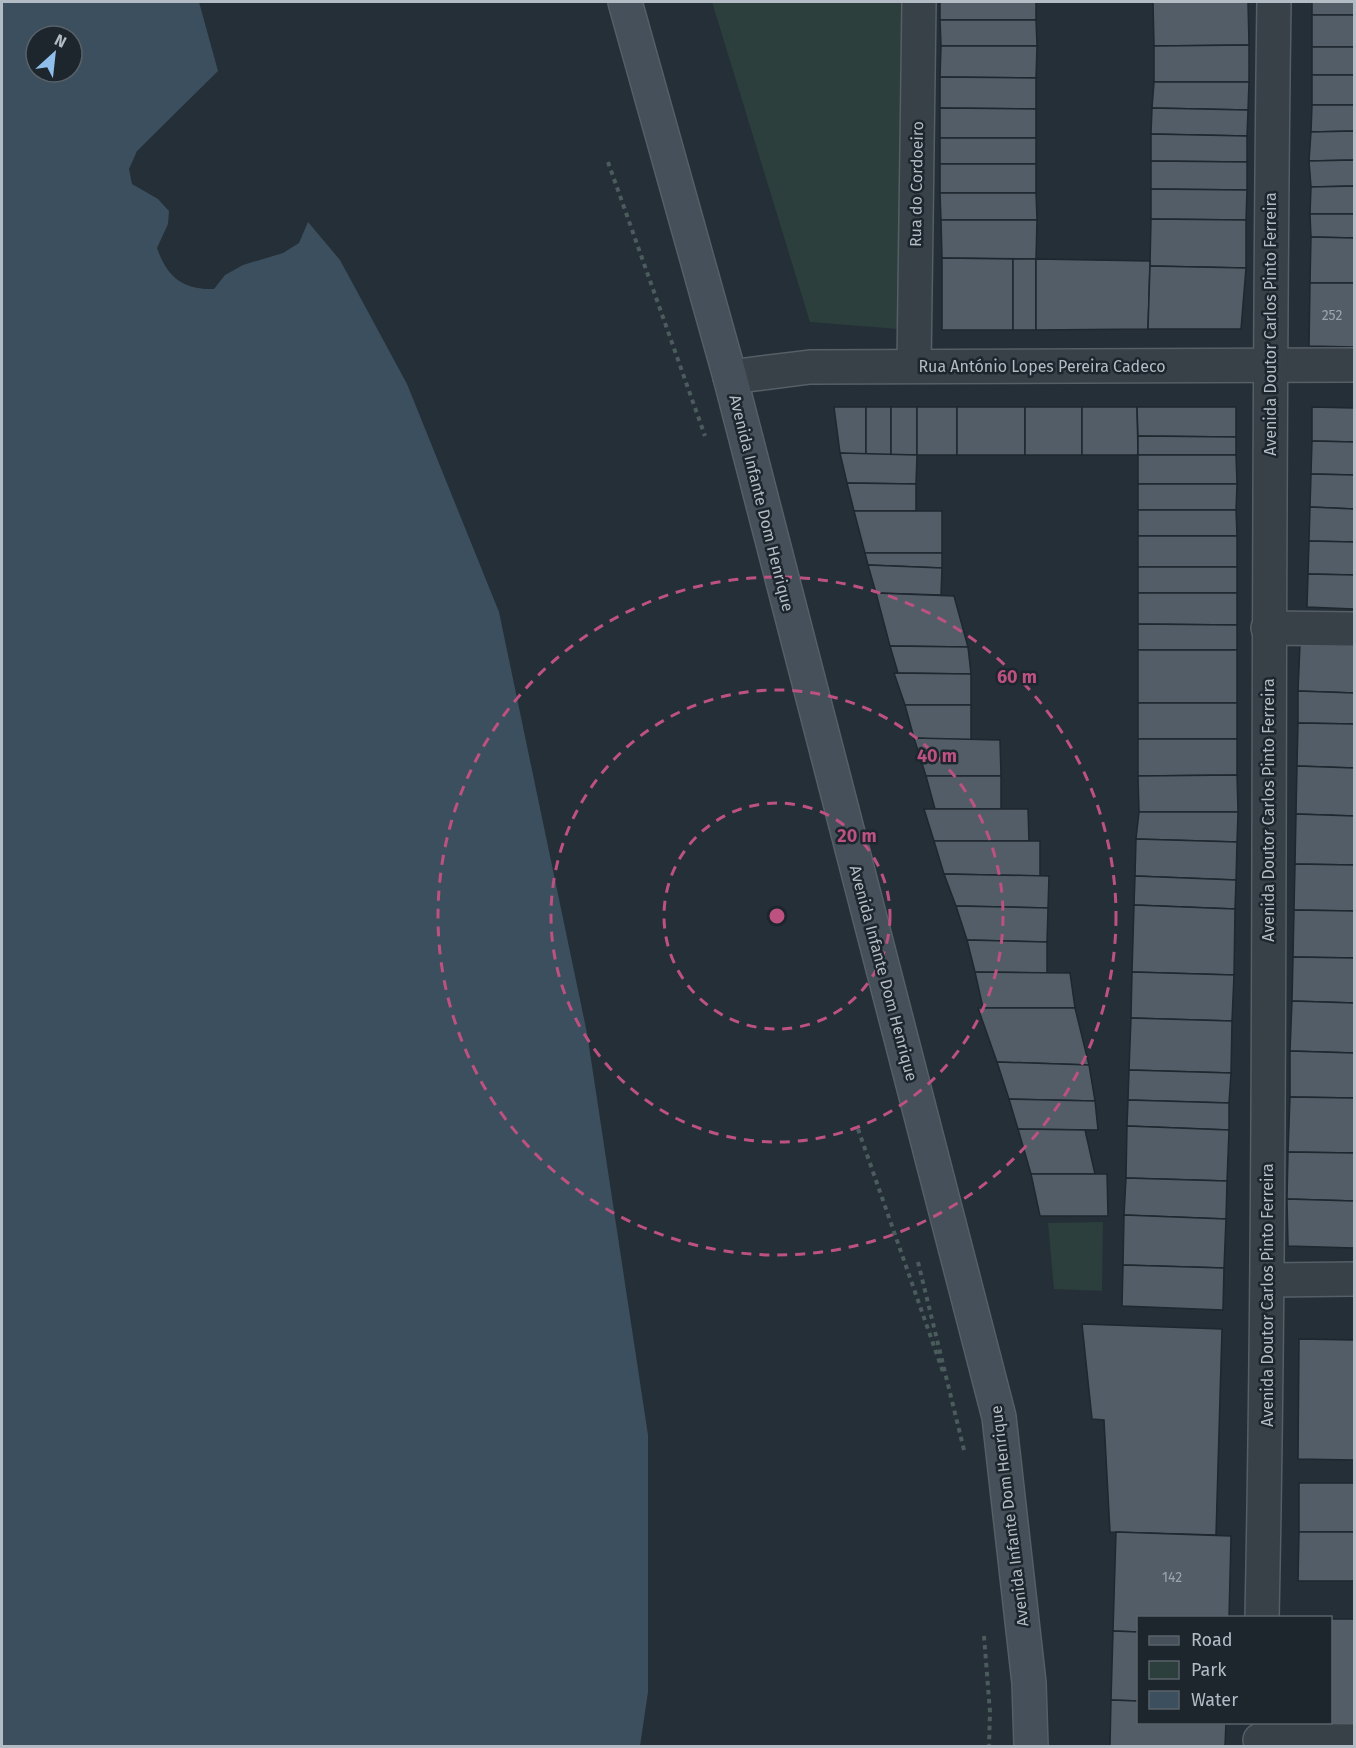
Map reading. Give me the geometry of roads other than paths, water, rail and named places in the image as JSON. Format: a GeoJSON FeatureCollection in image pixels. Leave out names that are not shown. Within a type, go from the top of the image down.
{"type":"FeatureCollection","features":[{"type":"Feature","properties":{"kind":"main road","name":"Avenida Infante Dom Henrique"},"geometry":{"type":"LineString","coordinates":[[625,2],[730,377],[999,1417],[1029,1683],[1031,1746]]}},
{"type":"Feature","properties":{"kind":"street","name":"Rua do Cordoeiro"},"geometry":{"type":"LineString","coordinates":[[914,366],[919,2]]}},
{"type":"Feature","properties":{"kind":"street","name":"Avenida Doutor Carlos Pinto Ferreira"},"geometry":{"type":"LineString","coordinates":[[1262,1616],[1268,1280],[1269,365],[1274,2]]}},
{"type":"Feature","properties":{"kind":"street","name":"Rua António Lopes Pereira Cadeco"},"geometry":{"type":"LineString","coordinates":[[730,377],[810,367],[1354,365]]}},
{"type":"Feature","properties":{"kind":"street"},"geometry":{"type":"LineString","coordinates":[[1268,628],[1354,629]]}},
{"type":"Feature","properties":{"kind":"street"},"geometry":{"type":"LineString","coordinates":[[1268,1280],[1354,1279]]}},
{"type":"Feature","properties":{"kind":"street"},"geometry":{"type":"LineString","coordinates":[[1260,1736],[1354,1741]]}},
{"type":"Feature","properties":{"kind":"water"},"geometry":{"type":"Polygon","coordinates":[[[2,2],[199,2],[218,71],[137,151],[129,169],[132,184],[158,199],[169,211],[168,224],[157,248],[161,258],[171,274],[178,280],[193,287],[214,289],[225,275],[243,265],[283,253],[299,243],[308,222],[340,260],[407,384],[499,612],[587,1033],[648,1435],[648,1692],[640,1746],[2,1746],[2,2]]]}}]}
